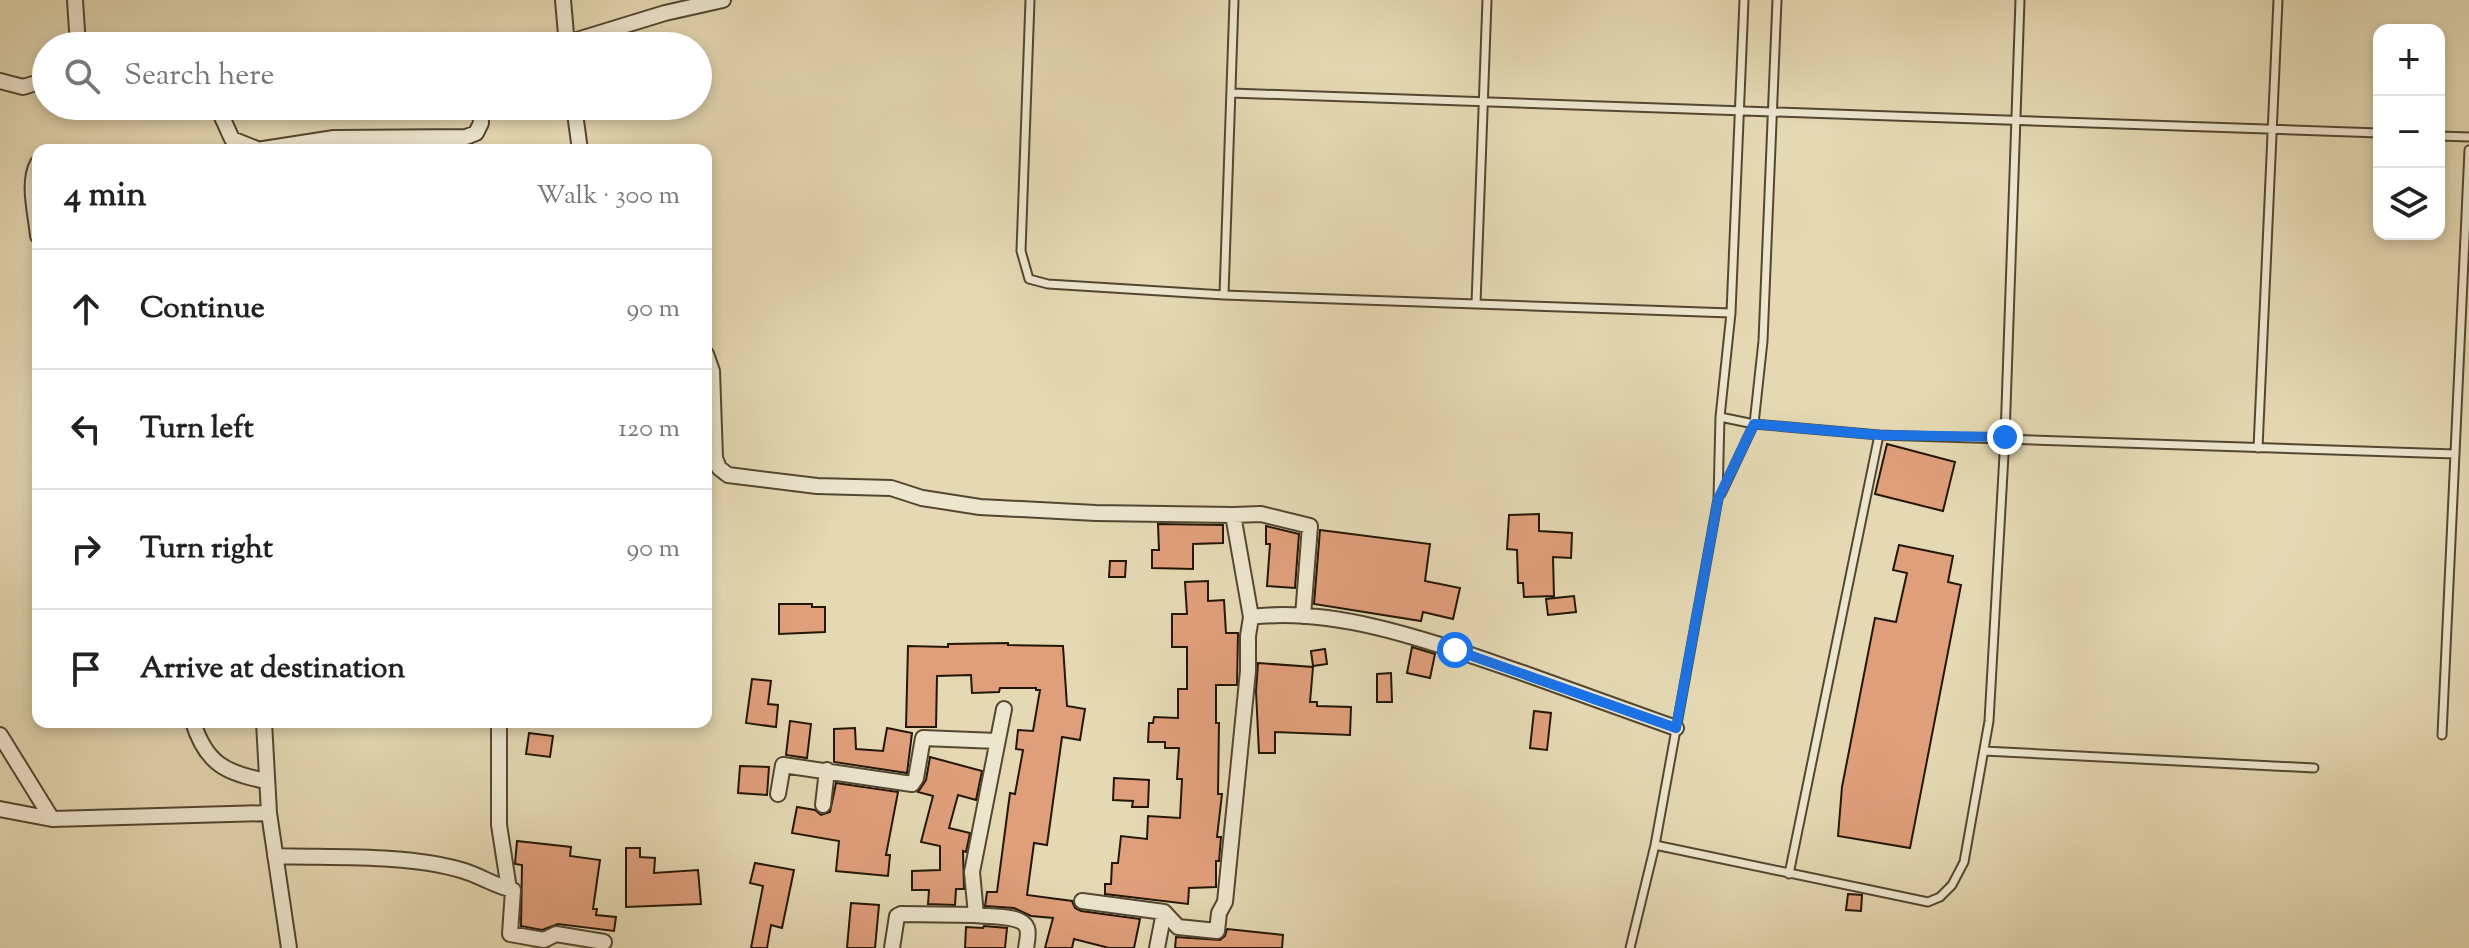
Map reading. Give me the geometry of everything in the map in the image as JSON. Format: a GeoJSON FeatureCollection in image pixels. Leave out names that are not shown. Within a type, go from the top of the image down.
{"type":"FeatureCollection","features":[{"type":"Feature","properties":{"kind":"street"},"geometry":{"type":"LineString","coordinates":[[75,0],[77,32]]}},
{"type":"Feature","properties":{"kind":"street"},"geometry":{"type":"LineString","coordinates":[[563,0],[566,32]]}},
{"type":"Feature","properties":{"kind":"street"},"geometry":{"type":"LineString","coordinates":[[607,32],[665,13],[723,0]]}},
{"type":"Feature","properties":{"kind":"street"},"geometry":{"type":"LineString","coordinates":[[0,81],[23,87],[32,84]]}},
{"type":"Feature","properties":{"kind":"street"},"geometry":{"type":"LineString","coordinates":[[223,120],[232,139],[243,144]]}},
{"type":"Feature","properties":{"kind":"street"},"geometry":{"type":"LineString","coordinates":[[302,144],[334,138],[466,137],[476,133],[481,120]]}},
{"type":"Feature","properties":{"kind":"street"},"geometry":{"type":"LineString","coordinates":[[576,120],[579,144]]}},
{"type":"Feature","properties":{"kind":"street"},"geometry":{"type":"LineString","coordinates":[[712,371],[715,458],[719,468],[728,475],[817,486],[891,488],[922,498],[980,507],[1096,513],[1261,514],[1310,526],[1303,616]]}},
{"type":"Feature","properties":{"kind":"street"},"geometry":{"type":"LineString","coordinates":[[1215,948],[1219,913],[1225,902],[1251,617],[1233,515]]}},
{"type":"Feature","properties":{"kind":"street"},"geometry":{"type":"LineString","coordinates":[[1251,617],[1276,614],[1303,616],[1366,626],[1455,650],[1676,728]]}},
{"type":"Feature","properties":{"kind":"street"},"geometry":{"type":"LineString","coordinates":[[976,915],[972,872],[1004,709]]}},
{"type":"Feature","properties":{"kind":"street"},"geometry":{"type":"LineString","coordinates":[[195,728],[198,738],[214,760],[235,775],[266,781]]}},
{"type":"Feature","properties":{"kind":"street"},"geometry":{"type":"LineString","coordinates":[[264,728],[269,813],[289,948]]}},
{"type":"Feature","properties":{"kind":"street"},"geometry":{"type":"LineString","coordinates":[[499,728],[499,825],[509,889]]}},
{"type":"Feature","properties":{"kind":"street"},"geometry":{"type":"LineString","coordinates":[[0,735],[52,819]]}},
{"type":"Feature","properties":{"kind":"street"},"geometry":{"type":"LineString","coordinates":[[778,794],[783,765],[912,784],[916,778],[923,738],[997,741]]}},
{"type":"Feature","properties":{"kind":"street"},"geometry":{"type":"LineString","coordinates":[[823,805],[827,770]]}},
{"type":"Feature","properties":{"kind":"street"},"geometry":{"type":"LineString","coordinates":[[0,809],[52,819],[269,813]]}},
{"type":"Feature","properties":{"kind":"street"},"geometry":{"type":"LineString","coordinates":[[275,856],[415,862],[462,870],[513,890],[510,934],[544,940],[556,934],[604,942]]}},
{"type":"Feature","properties":{"kind":"street"},"geometry":{"type":"LineString","coordinates":[[1082,901],[1164,912],[1178,927],[1217,931]]}},
{"type":"Feature","properties":{"kind":"street"},"geometry":{"type":"LineString","coordinates":[[1157,948],[1164,912]]}},
{"type":"Feature","properties":{"kind":"street"},"geometry":{"type":"LineString","coordinates":[[892,948],[897,916],[901,914],[976,915],[1019,920],[1025,923],[1028,930],[1026,948]]}},
{"type":"Feature","properties":{"kind":"lane"},"geometry":{"type":"LineString","coordinates":[[1030,0],[1021,251],[1029,279],[1048,284],[1224,295],[1731,313]]}},
{"type":"Feature","properties":{"kind":"lane"},"geometry":{"type":"LineString","coordinates":[[1224,295],[1234,0]]}},
{"type":"Feature","properties":{"kind":"lane"},"geometry":{"type":"LineString","coordinates":[[1476,304],[1487,0]]}},
{"type":"Feature","properties":{"kind":"lane"},"geometry":{"type":"LineString","coordinates":[[1630,948],[1655,845],[1718,499],[1720,417],[1731,313],[1744,0]]}},
{"type":"Feature","properties":{"kind":"lane"},"geometry":{"type":"LineString","coordinates":[[1718,499],[1754,424],[1763,341],[1777,0]]}},
{"type":"Feature","properties":{"kind":"lane"},"geometry":{"type":"LineString","coordinates":[[1655,845],[1928,902],[1940,897],[1952,885],[1964,862],[1989,721],[2005,437],[2020,0]]}},
{"type":"Feature","properties":{"kind":"lane"},"geometry":{"type":"LineString","coordinates":[[2258,448],[2278,0]]}},
{"type":"Feature","properties":{"kind":"lane"},"geometry":{"type":"LineString","coordinates":[[1231,93],[2373,133]]}},
{"type":"Feature","properties":{"kind":"lane"},"geometry":{"type":"LineString","coordinates":[[2445,136],[2469,137]]}},
{"type":"Feature","properties":{"kind":"lane"},"geometry":{"type":"LineString","coordinates":[[2442,735],[2469,150]]}},
{"type":"Feature","properties":{"kind":"lane"},"geometry":{"type":"LineString","coordinates":[[1720,417],[1754,424],[1879,435],[2455,454]]}},
{"type":"Feature","properties":{"kind":"lane"},"geometry":{"type":"LineString","coordinates":[[1789,874],[1879,435]]}},
{"type":"Feature","properties":{"kind":"lane"},"geometry":{"type":"LineString","coordinates":[[1984,751],[2314,768]]}},
{"type":"Feature","properties":{"kind":"building"},"geometry":{"type":"Polygon","coordinates":[[[1887,444],[1955,462],[1943,511],[1875,494],[1887,444]]]}},
{"type":"Feature","properties":{"kind":"building"},"geometry":{"type":"Polygon","coordinates":[[[1539,514],[1539,531],[1572,533],[1571,558],[1553,557],[1554,596],[1524,597],[1523,583],[1518,583],[1517,550],[1507,549],[1509,515],[1539,514]]]}},
{"type":"Feature","properties":{"kind":"building"},"geometry":{"type":"Polygon","coordinates":[[[1158,524],[1223,525],[1223,543],[1193,544],[1193,569],[1152,568],[1152,550],[1159,550],[1158,524]]]}},
{"type":"Feature","properties":{"kind":"building"},"geometry":{"type":"Polygon","coordinates":[[[1266,526],[1299,534],[1295,588],[1267,586],[1270,544],[1266,544],[1266,526]]]}},
{"type":"Feature","properties":{"kind":"building"},"geometry":{"type":"Polygon","coordinates":[[[1320,530],[1430,544],[1425,581],[1460,588],[1453,619],[1423,612],[1421,621],[1314,604],[1320,530]]]}},
{"type":"Feature","properties":{"kind":"building"},"geometry":{"type":"Polygon","coordinates":[[[1899,545],[1953,556],[1948,582],[1961,585],[1910,848],[1838,836],[1842,787],[1875,618],[1896,622],[1907,573],[1893,570],[1899,545]]]}},
{"type":"Feature","properties":{"kind":"building"},"geometry":{"type":"Polygon","coordinates":[[[1110,561],[1126,561],[1125,577],[1109,577],[1110,561]]]}},
{"type":"Feature","properties":{"kind":"building"},"geometry":{"type":"Polygon","coordinates":[[[1208,581],[1208,601],[1224,600],[1226,633],[1238,633],[1237,685],[1216,685],[1218,794],[1222,794],[1216,887],[1189,888],[1188,904],[1105,894],[1105,884],[1111,884],[1112,863],[1118,863],[1121,836],[1147,839],[1148,816],[1180,818],[1182,779],[1177,779],[1179,748],[1165,748],[1165,742],[1148,742],[1149,723],[1153,723],[1154,717],[1178,718],[1178,689],[1187,689],[1187,647],[1172,647],[1172,614],[1187,614],[1185,582],[1208,581]]]}},
{"type":"Feature","properties":{"kind":"building"},"geometry":{"type":"Polygon","coordinates":[[[1574,596],[1576,612],[1548,615],[1546,599],[1574,596]]]}},
{"type":"Feature","properties":{"kind":"building"},"geometry":{"type":"Polygon","coordinates":[[[779,604],[825,607],[825,632],[779,634],[779,604]]]}},
{"type":"Feature","properties":{"kind":"building"},"geometry":{"type":"Polygon","coordinates":[[[1008,643],[1063,646],[1067,706],[1085,709],[1080,740],[1062,737],[1047,845],[1034,843],[1027,895],[1072,901],[1075,908],[1081,911],[1140,919],[1134,948],[1109,948],[1074,939],[1072,948],[1045,948],[1053,918],[1031,916],[1014,908],[985,906],[987,892],[997,892],[1010,793],[1015,794],[1023,750],[1016,749],[1018,730],[1033,731],[1040,690],[1000,688],[999,692],[972,693],[971,675],[937,676],[936,727],[906,727],[908,646],[1008,643]]]}},
{"type":"Feature","properties":{"kind":"building"},"geometry":{"type":"Polygon","coordinates":[[[1412,647],[1435,654],[1430,678],[1407,673],[1412,647]]]}},
{"type":"Feature","properties":{"kind":"building"},"geometry":{"type":"Polygon","coordinates":[[[1325,649],[1327,664],[1313,666],[1311,651],[1325,649]]]}},
{"type":"Feature","properties":{"kind":"building"},"geometry":{"type":"Polygon","coordinates":[[[1258,663],[1313,667],[1310,702],[1317,702],[1317,706],[1351,707],[1350,735],[1275,732],[1275,753],[1259,753],[1258,663]]]}},
{"type":"Feature","properties":{"kind":"building"},"geometry":{"type":"Polygon","coordinates":[[[1391,673],[1392,702],[1377,702],[1377,674],[1391,673]]]}},
{"type":"Feature","properties":{"kind":"building"},"geometry":{"type":"Polygon","coordinates":[[[752,679],[771,681],[768,704],[778,705],[776,727],[746,723],[752,679]]]}},
{"type":"Feature","properties":{"kind":"building"},"geometry":{"type":"Polygon","coordinates":[[[1534,711],[1551,713],[1547,750],[1530,748],[1534,711]]]}},
{"type":"Feature","properties":{"kind":"building"},"geometry":{"type":"Polygon","coordinates":[[[790,721],[811,724],[807,758],[786,755],[790,721]]]}},
{"type":"Feature","properties":{"kind":"building"},"geometry":{"type":"Polygon","coordinates":[[[855,728],[856,749],[883,751],[887,728],[912,733],[907,773],[834,762],[834,729],[855,728]]]}},
{"type":"Feature","properties":{"kind":"building"},"geometry":{"type":"Polygon","coordinates":[[[529,733],[553,736],[550,757],[526,754],[529,733]]]}},
{"type":"Feature","properties":{"kind":"building"},"geometry":{"type":"Polygon","coordinates":[[[930,757],[982,771],[976,800],[958,795],[949,828],[970,833],[966,852],[963,851],[964,889],[956,889],[955,905],[928,904],[929,890],[912,890],[912,871],[940,870],[940,846],[921,842],[933,796],[918,792],[926,780],[930,757]]]}},
{"type":"Feature","properties":{"kind":"building"},"geometry":{"type":"Polygon","coordinates":[[[740,766],[769,767],[767,795],[738,793],[740,766]]]}},
{"type":"Feature","properties":{"kind":"building"},"geometry":{"type":"Polygon","coordinates":[[[1114,778],[1149,780],[1148,807],[1132,807],[1133,801],[1113,800],[1114,778]]]}},
{"type":"Feature","properties":{"kind":"building"},"geometry":{"type":"Polygon","coordinates":[[[836,783],[898,792],[886,855],[890,855],[888,876],[836,871],[839,841],[792,833],[797,807],[815,810],[821,815],[830,812],[836,783]]]}},
{"type":"Feature","properties":{"kind":"building"},"geometry":{"type":"Polygon","coordinates":[[[517,841],[571,847],[570,856],[600,860],[593,909],[597,909],[596,915],[616,917],[614,931],[558,924],[542,930],[521,926],[522,865],[515,864],[517,841]]]}},
{"type":"Feature","properties":{"kind":"building"},"geometry":{"type":"Polygon","coordinates":[[[626,848],[640,848],[640,857],[655,858],[654,873],[698,870],[701,904],[626,907],[626,848]]]}},
{"type":"Feature","properties":{"kind":"building"},"geometry":{"type":"Polygon","coordinates":[[[755,863],[794,870],[782,928],[771,925],[767,948],[751,948],[763,886],[750,883],[755,863]]]}},
{"type":"Feature","properties":{"kind":"building"},"geometry":{"type":"Polygon","coordinates":[[[1848,894],[1862,895],[1861,911],[1846,910],[1848,894]]]}},
{"type":"Feature","properties":{"kind":"building"},"geometry":{"type":"Polygon","coordinates":[[[851,903],[879,905],[875,948],[847,948],[851,903]]]}},
{"type":"Feature","properties":{"kind":"building"},"geometry":{"type":"Polygon","coordinates":[[[966,927],[1007,928],[1005,948],[965,948],[966,927]]]}},
{"type":"Feature","properties":{"kind":"building"},"geometry":{"type":"Polygon","coordinates":[[[1227,929],[1283,935],[1282,948],[1175,948],[1176,937],[1220,940],[1227,929]]]}},
{"type":"Feature","properties":{"kind":"route"},"geometry":{"type":"LineString","coordinates":[[1455,650],[1676,728],[1718,499],[1754,424],[1879,435],[2005,437]]}}]}
